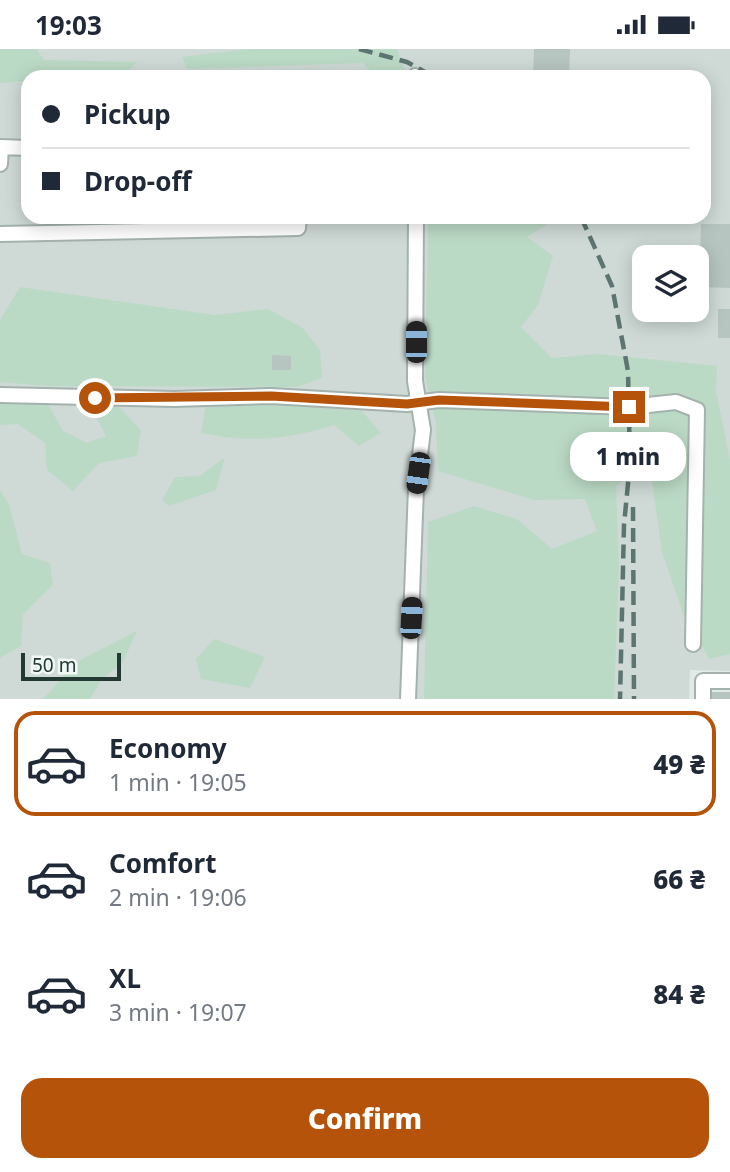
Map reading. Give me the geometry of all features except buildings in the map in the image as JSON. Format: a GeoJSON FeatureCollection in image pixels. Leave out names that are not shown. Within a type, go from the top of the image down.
{"type":"FeatureCollection","features":[{"type":"Feature","properties":{"kind":"lane"},"geometry":{"type":"LineString","coordinates":[[0,164],[1,147],[21,148]]}},
{"type":"Feature","properties":{"kind":"lane"},"geometry":{"type":"LineString","coordinates":[[0,234],[298,228],[298,224]]}},
{"type":"Feature","properties":{"kind":"lane"},"geometry":{"type":"LineString","coordinates":[[408,699],[416,488],[423,430],[421,403],[415,381],[416,224]]}},
{"type":"Feature","properties":{"kind":"lane"},"geometry":{"type":"LineString","coordinates":[[0,395],[174,399],[271,396],[421,403],[439,400],[629,407],[676,402],[697,410],[693,644]]}},
{"type":"Feature","properties":{"kind":"lane"},"geometry":{"type":"LineString","coordinates":[[703,699],[703,681],[730,681]]}},
{"type":"Feature","properties":{"kind":"shaded area"},"geometry":{"type":"Polygon","coordinates":[[[0,49],[730,49],[730,671],[690,670],[689,699],[0,699],[0,49]]]}},
{"type":"Feature","properties":{"kind":"green space"},"geometry":{"type":"Polygon","coordinates":[[[0,49],[37,49],[43,60],[138,62],[128,70],[21,70],[21,82],[0,83],[0,49]]]}},
{"type":"Feature","properties":{"kind":"green space"},"geometry":{"type":"Polygon","coordinates":[[[249,49],[397,49],[406,70],[370,70],[363,63],[187,69],[182,57],[249,49]]]}},
{"type":"Feature","properties":{"kind":"green space"},"geometry":{"type":"Polygon","coordinates":[[[428,224],[547,224],[527,237],[553,256],[538,305],[521,327],[552,358],[598,354],[717,366],[716,391],[730,460],[730,654],[709,659],[682,611],[662,552],[649,459],[616,486],[619,564],[614,699],[424,699],[428,522],[474,506],[517,519],[552,549],[597,531],[585,499],[534,500],[438,471],[436,424],[425,376],[428,224]]]}},
{"type":"Feature","properties":{"kind":"green space"},"geometry":{"type":"Polygon","coordinates":[[[20,287],[215,315],[268,309],[303,328],[320,350],[322,378],[297,387],[45,386],[0,382],[0,320],[20,287]]]}},
{"type":"Feature","properties":{"kind":"green space"},"geometry":{"type":"Polygon","coordinates":[[[0,401],[48,404],[63,431],[87,443],[106,436],[90,405],[119,407],[141,430],[137,456],[99,463],[73,491],[47,470],[45,443],[18,424],[0,425],[0,401]]]}},
{"type":"Feature","properties":{"kind":"green space"},"geometry":{"type":"Polygon","coordinates":[[[206,404],[265,404],[362,411],[381,433],[359,446],[334,425],[284,437],[252,439],[219,436],[201,433],[206,404]]]}},
{"type":"Feature","properties":{"kind":"green space"},"geometry":{"type":"Polygon","coordinates":[[[225,457],[216,490],[169,506],[162,500],[175,477],[200,476],[225,457]]]}},
{"type":"Feature","properties":{"kind":"green space"},"geometry":{"type":"Polygon","coordinates":[[[0,490],[9,504],[22,554],[50,563],[53,585],[23,614],[21,646],[0,658],[0,490]]]}},
{"type":"Feature","properties":{"kind":"green space"},"geometry":{"type":"Polygon","coordinates":[[[137,631],[123,662],[101,680],[90,699],[43,699],[78,661],[137,631]]]}},
{"type":"Feature","properties":{"kind":"green space"},"geometry":{"type":"Polygon","coordinates":[[[214,639],[265,657],[250,688],[201,679],[196,659],[214,639]]]}},
{"type":"Feature","properties":{"kind":"railway"},"geometry":{"type":"LineString","coordinates":[[359,49],[407,62],[421,70]]}},
{"type":"Feature","properties":{"kind":"railway"},"geometry":{"type":"LineString","coordinates":[[584,224],[612,286],[628,371],[630,463],[624,525],[620,699]]}},
{"type":"Feature","properties":{"kind":"railway"},"geometry":{"type":"LineString","coordinates":[[633,507],[634,699]]}},
{"type":"Feature","properties":{"kind":"route"},"geometry":{"type":"LineString","coordinates":[[95,398],[271,396],[407,404],[439,400],[629,407]]}}]}
